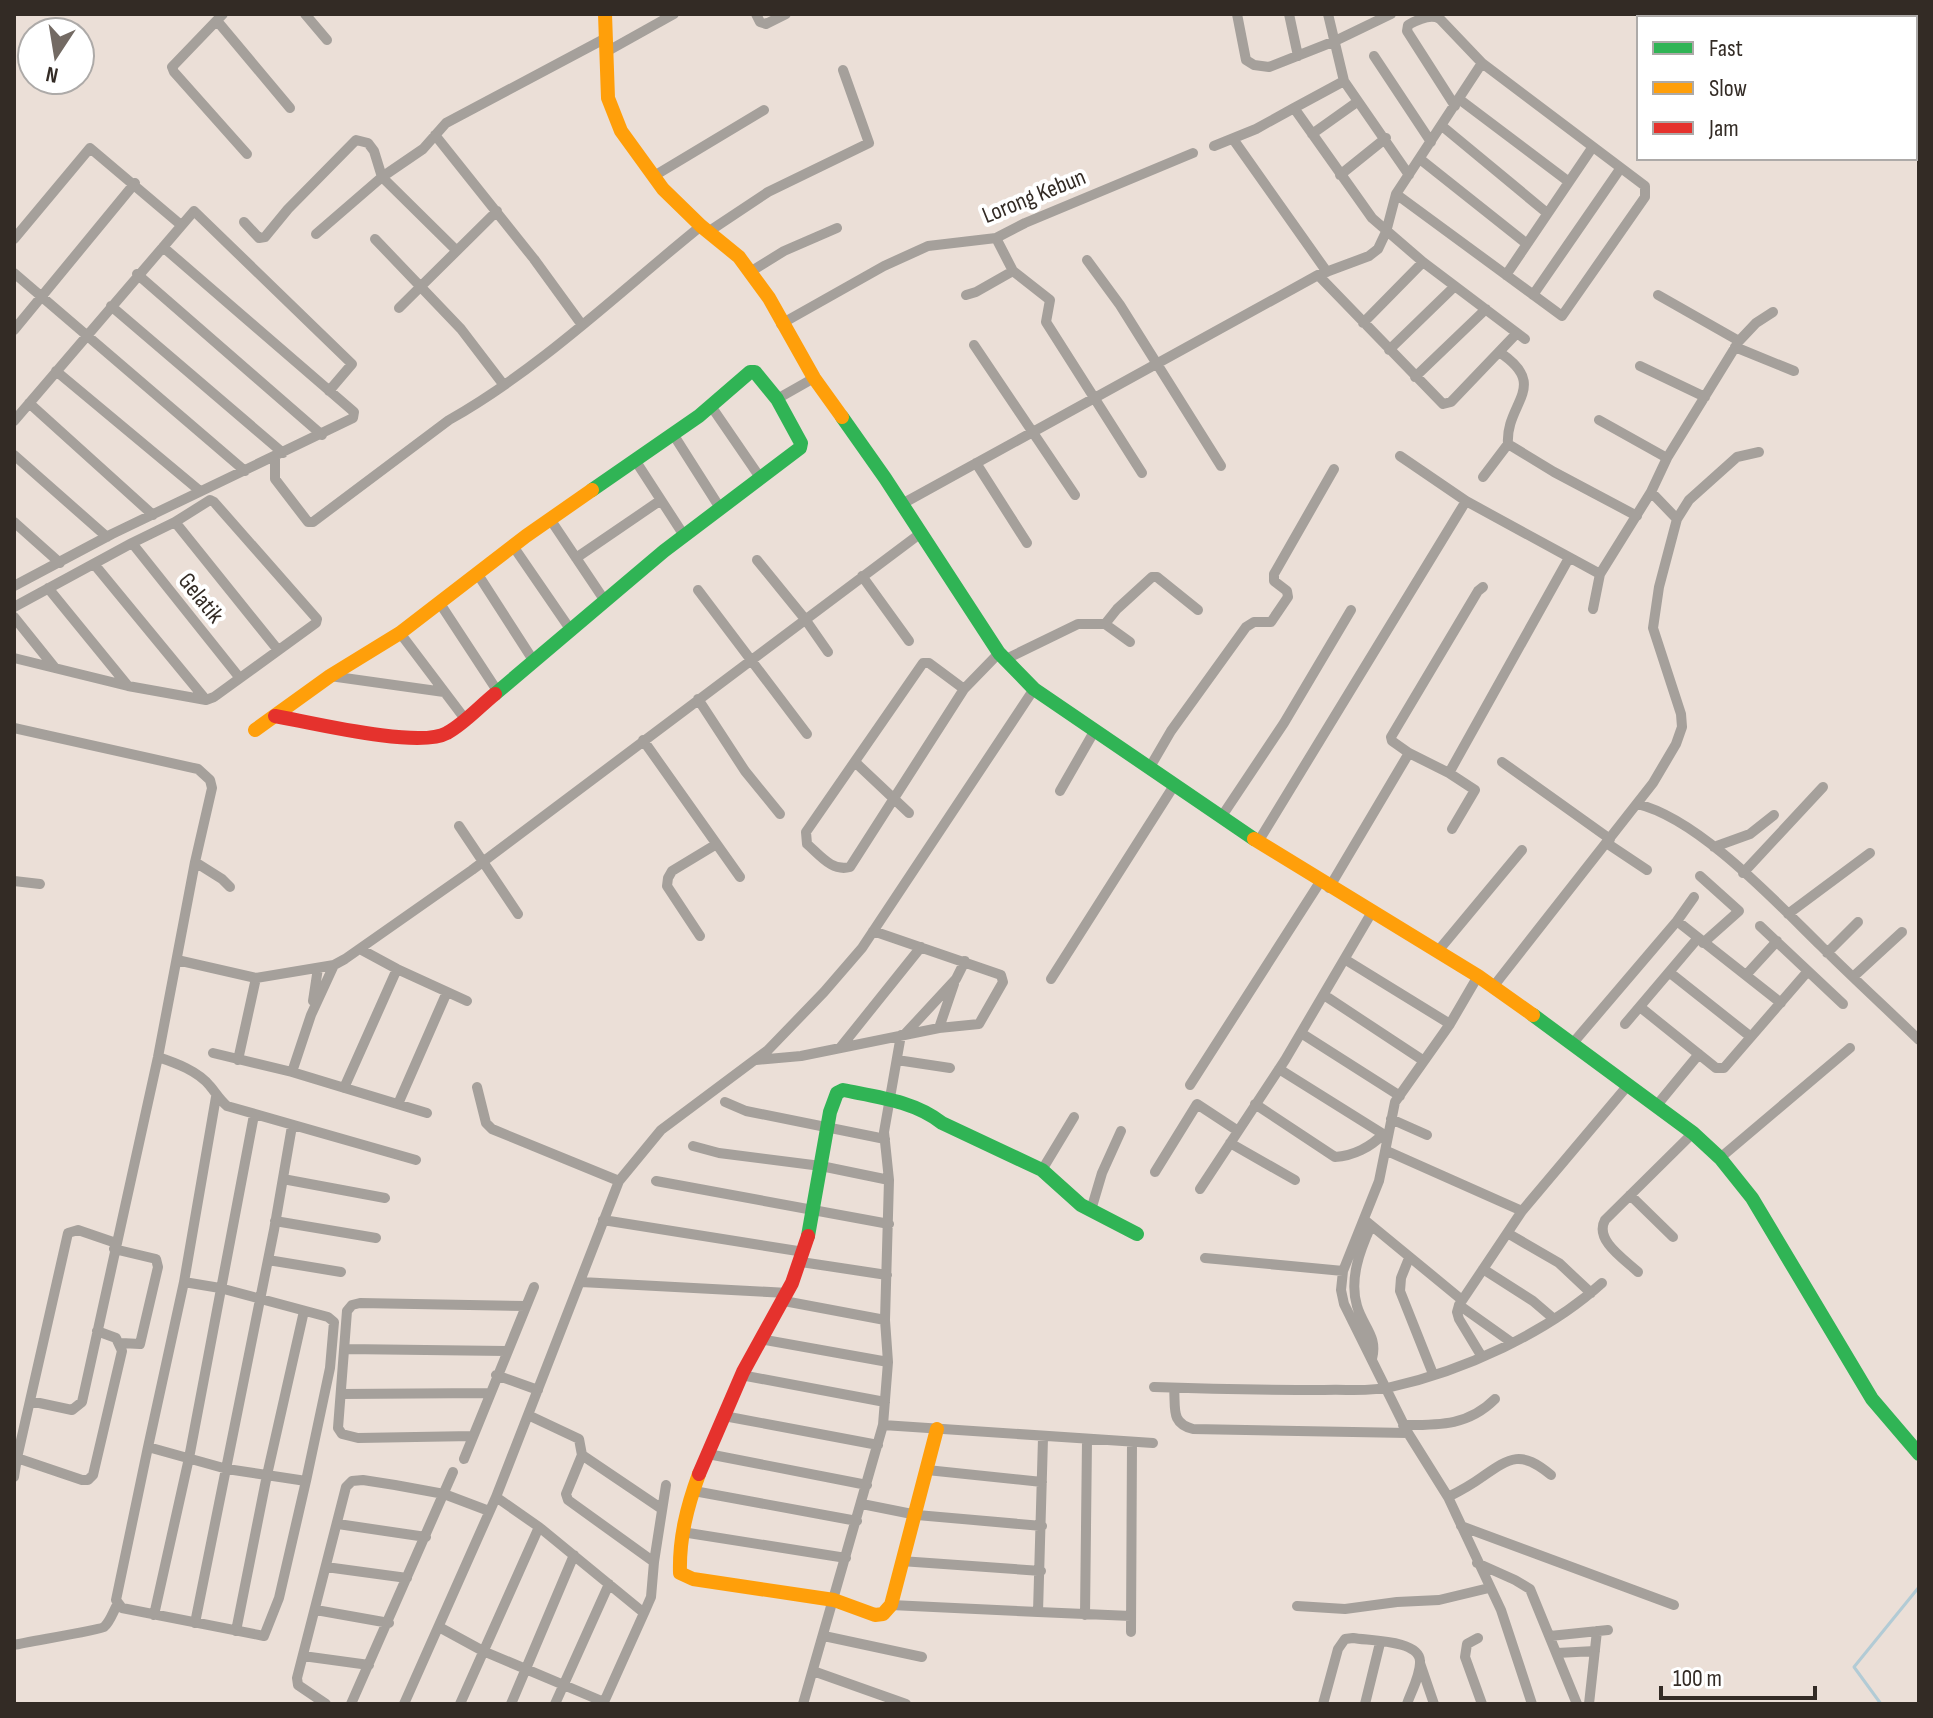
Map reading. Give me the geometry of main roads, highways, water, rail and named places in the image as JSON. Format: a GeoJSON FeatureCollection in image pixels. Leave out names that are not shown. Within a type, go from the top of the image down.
{"type":"FeatureCollection","features":[{"type":"Feature","properties":{"kind":"waterway"},"geometry":{"type":"LineString","coordinates":[[1881,1704],[1854,1667],[1919,1587]]}}]}
